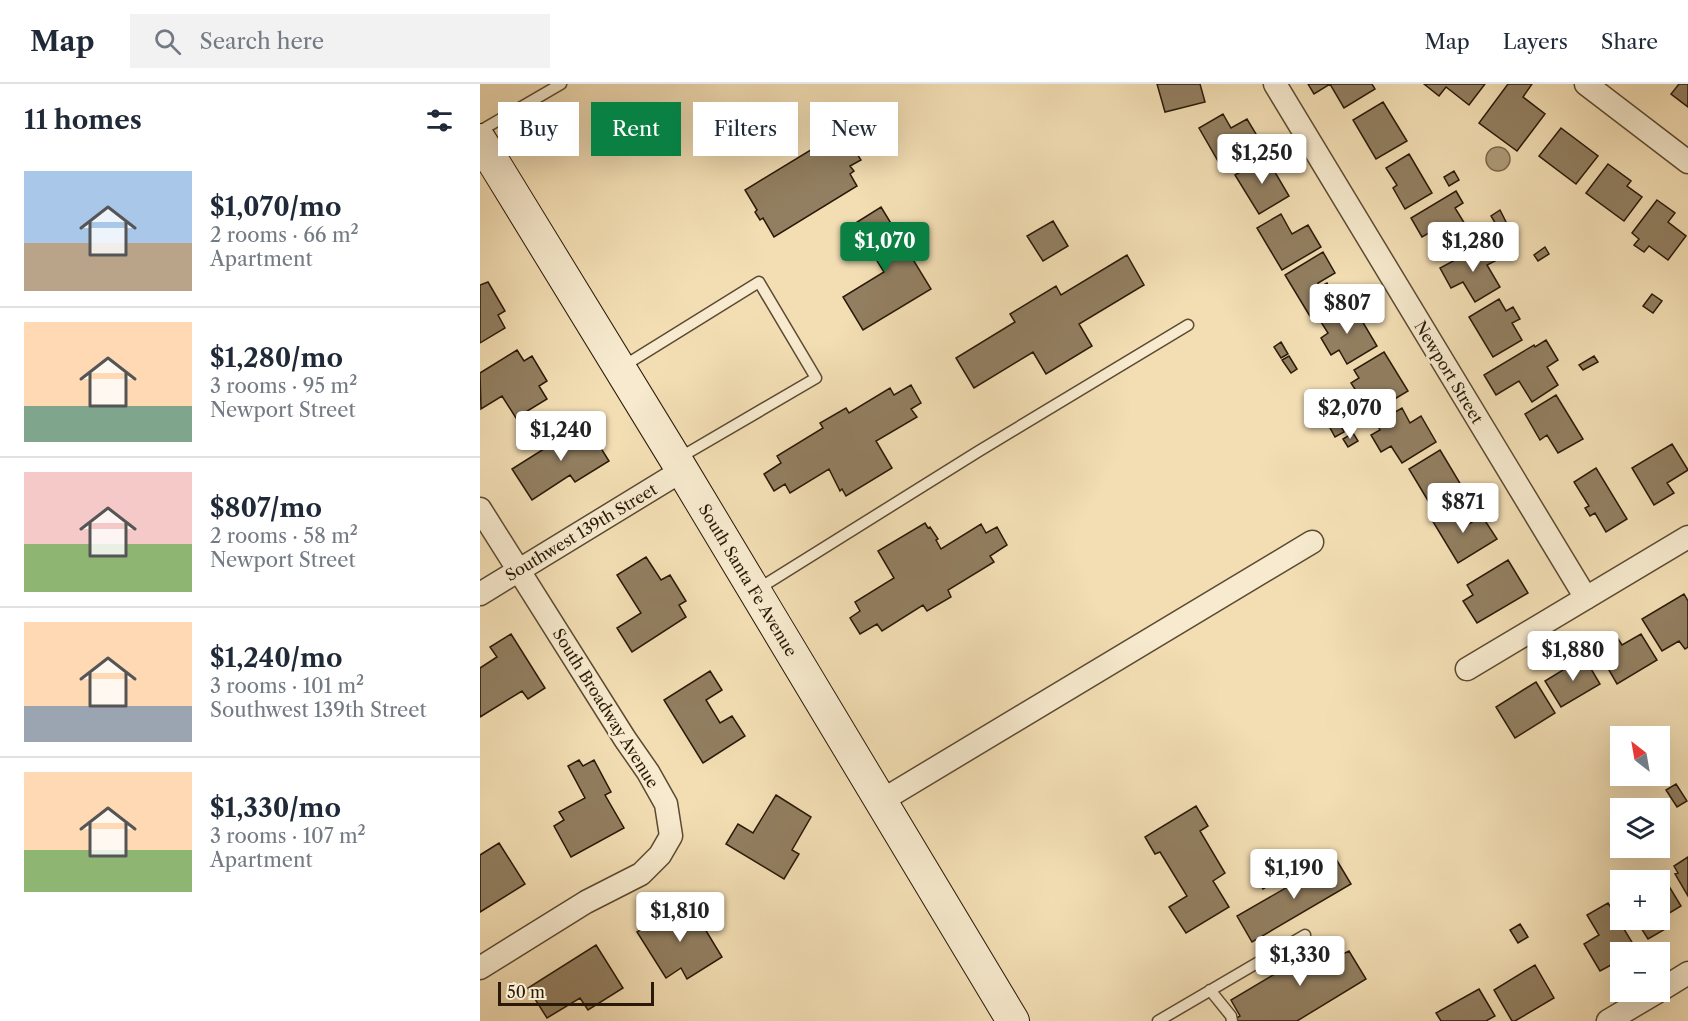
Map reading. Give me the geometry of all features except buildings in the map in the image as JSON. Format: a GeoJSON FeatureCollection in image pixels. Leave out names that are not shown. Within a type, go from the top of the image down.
{"type":"FeatureCollection","features":[{"type":"Feature","properties":{"kind":"main road","name":"South Santa Fe Avenue"},"geometry":{"type":"LineString","coordinates":[[480,140],[680,465],[1013,1021]]}},
{"type":"Feature","properties":{"kind":"street","name":"Newport Street"},"geometry":{"type":"LineString","coordinates":[[1275,84],[1586,598]]}},
{"type":"Feature","properties":{"kind":"street"},"geometry":{"type":"LineString","coordinates":[[1586,84],[1688,162]]}},
{"type":"Feature","properties":{"kind":"street","name":"Southwest 139th Street"},"geometry":{"type":"LineString","coordinates":[[480,594],[680,465]]}},
{"type":"Feature","properties":{"kind":"street","name":"South Broadway Avenue"},"geometry":{"type":"LineString","coordinates":[[480,509],[653,780],[666,804],[671,836],[660,855],[640,874],[586,902],[480,968]]}},
{"type":"Feature","properties":{"kind":"street"},"geometry":{"type":"LineString","coordinates":[[1467,669],[1688,537]]}},
{"type":"Feature","properties":{"kind":"street"},"geometry":{"type":"LineString","coordinates":[[881,801],[1312,542]]}},
{"type":"Feature","properties":{"kind":"street"},"geometry":{"type":"LineString","coordinates":[[1670,984],[1688,973]]}},
{"type":"Feature","properties":{"kind":"street"},"geometry":{"type":"LineString","coordinates":[[1608,1021],[1640,1002]]}},
{"type":"Feature","properties":{"kind":"lane"},"geometry":{"type":"LineString","coordinates":[[480,131],[561,84]]}},
{"type":"Feature","properties":{"kind":"lane"},"geometry":{"type":"LineString","coordinates":[[620,369],[759,282],[816,378],[680,465]]}},
{"type":"Feature","properties":{"kind":"lane"},"geometry":{"type":"LineString","coordinates":[[755,591],[1188,325]]}},
{"type":"Feature","properties":{"kind":"lane"},"geometry":{"type":"LineString","coordinates":[[1158,1021],[1305,935]]}},
{"type":"Feature","properties":{"kind":"lane"},"geometry":{"type":"LineString","coordinates":[[1210,990],[1232,1021]]}},
{"type":"Feature","properties":{"kind":"shaded area"},"geometry":{"type":"Polygon","coordinates":[[[1498,147],[1503,148],[1509,154],[1509,164],[1503,170],[1498,171],[1493,170],[1487,164],[1486,159],[1487,154],[1493,148],[1498,147]]]}}]}
